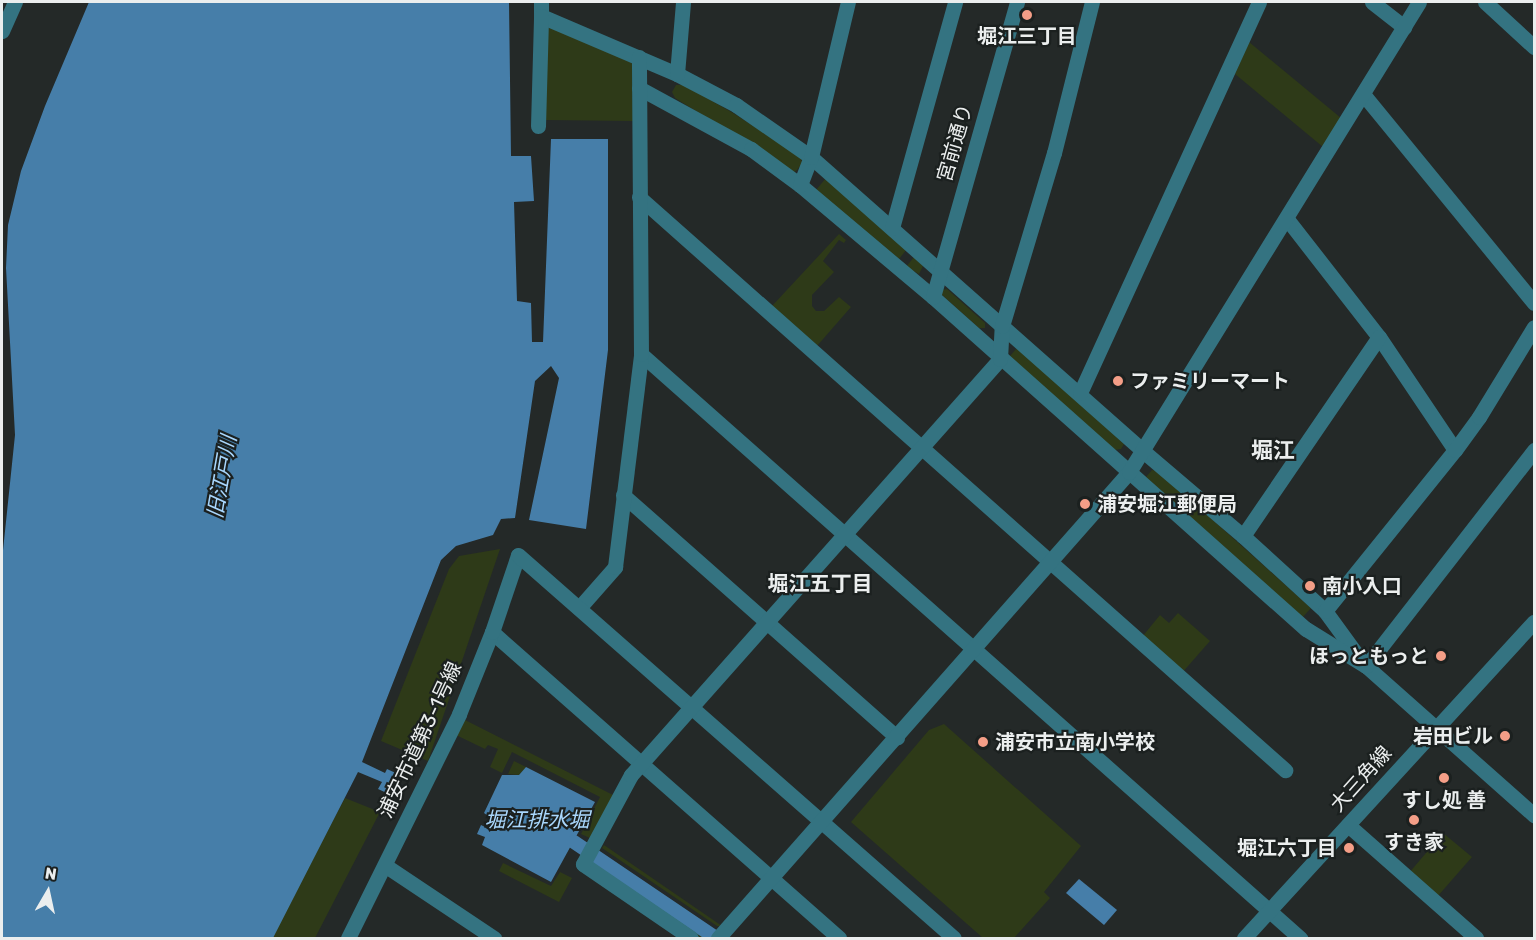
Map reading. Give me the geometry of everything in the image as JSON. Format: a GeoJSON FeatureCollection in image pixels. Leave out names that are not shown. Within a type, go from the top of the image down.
{"type":"FeatureCollection","features":[{"type":"Feature","properties":{"kind":"street"},"geometry":{"type":"LineString","coordinates":[[2,31],[15,2]]}},
{"type":"Feature","properties":{"kind":"street"},"geometry":{"type":"LineString","coordinates":[[677,74],[683,2]]}},
{"type":"Feature","properties":{"kind":"street"},"geometry":{"type":"LineString","coordinates":[[801,185],[811,157],[848,2]]}},
{"type":"Feature","properties":{"kind":"street"},"geometry":{"type":"LineString","coordinates":[[892,228],[955,2]]}},
{"type":"Feature","properties":{"kind":"street","name":"宮前通り"},"geometry":{"type":"LineString","coordinates":[[933,297],[1017,2]]}},
{"type":"Feature","properties":{"kind":"street"},"geometry":{"type":"LineString","coordinates":[[692,939],[583,864],[631,775],[1000,359],[1002,326],[1054,153],[1092,2]]}},
{"type":"Feature","properties":{"kind":"street"},"geometry":{"type":"LineString","coordinates":[[1080,393],[1259,2]]}},
{"type":"Feature","properties":{"kind":"street"},"geometry":{"type":"LineString","coordinates":[[1372,2],[1404,27]]}},
{"type":"Feature","properties":{"kind":"street"},"geometry":{"type":"LineString","coordinates":[[721,934],[1129,472],[1419,2]]}},
{"type":"Feature","properties":{"kind":"street"},"geometry":{"type":"LineString","coordinates":[[1485,2],[1534,48]]}},
{"type":"Feature","properties":{"kind":"street"},"geometry":{"type":"LineString","coordinates":[[538,126],[541,9],[736,105],[811,157],[1143,451],[1243,536],[1325,610],[1366,666]]}},
{"type":"Feature","properties":{"kind":"street"},"geometry":{"type":"LineString","coordinates":[[639,57],[641,354],[615,567],[579,608],[954,939]]}},
{"type":"Feature","properties":{"kind":"street"},"geometry":{"type":"LineString","coordinates":[[639,88],[751,149],[801,185],[933,297],[1306,629],[1366,666],[1534,815]]}},
{"type":"Feature","properties":{"kind":"street"},"geometry":{"type":"LineString","coordinates":[[1363,94],[1534,303]]}},
{"type":"Feature","properties":{"kind":"street"},"geometry":{"type":"LineString","coordinates":[[639,197],[1285,770]]}},
{"type":"Feature","properties":{"kind":"street"},"geometry":{"type":"LineString","coordinates":[[1287,219],[1379,337],[1455,450]]}},
{"type":"Feature","properties":{"kind":"street"},"geometry":{"type":"LineString","coordinates":[[1325,610],[1455,450],[1479,417],[1534,327]]}},
{"type":"Feature","properties":{"kind":"street"},"geometry":{"type":"LineString","coordinates":[[1243,536],[1379,337]]}},
{"type":"Feature","properties":{"kind":"street"},"geometry":{"type":"LineString","coordinates":[[641,354],[974,647],[1300,939]]}},
{"type":"Feature","properties":{"kind":"street"},"geometry":{"type":"LineString","coordinates":[[1366,666],[1534,450]]}},
{"type":"Feature","properties":{"kind":"street"},"geometry":{"type":"LineString","coordinates":[[623,495],[897,736]]}},
{"type":"Feature","properties":{"kind":"street","name":"浦安市道第3-1号線"},"geometry":{"type":"LineString","coordinates":[[348,939],[459,714],[492,632],[518,555],[579,608]]}},
{"type":"Feature","properties":{"kind":"street","name":"大三角線"},"geometry":{"type":"LineString","coordinates":[[1244,939],[1534,622]]}},
{"type":"Feature","properties":{"kind":"street"},"geometry":{"type":"LineString","coordinates":[[492,632],[839,939]]}},
{"type":"Feature","properties":{"kind":"street"},"geometry":{"type":"LineString","coordinates":[[1348,825],[1476,939]]}},
{"type":"Feature","properties":{"kind":"street"},"geometry":{"type":"LineString","coordinates":[[386,866],[494,939]]}},
{"type":"Feature","properties":{"kind":"green space"},"geometry":{"type":"Polygon","coordinates":[[[550,26],[629,59],[632,64],[633,121],[545,120],[547,28],[550,26]]]}},
{"type":"Feature","properties":{"kind":"green space"},"geometry":{"type":"Polygon","coordinates":[[[1249,42],[1341,118],[1323,147],[1235,74],[1249,42]]]}},
{"type":"Feature","properties":{"kind":"green space"},"geometry":{"type":"Polygon","coordinates":[[[676,85],[684,85],[733,113],[801,157],[802,163],[794,172],[675,98],[672,92],[676,85]]]}},
{"type":"Feature","properties":{"kind":"green space"},"geometry":{"type":"Polygon","coordinates":[[[826,178],[907,249],[899,259],[816,190],[826,178]]]}},
{"type":"Feature","properties":{"kind":"green space"},"geometry":{"type":"Polygon","coordinates":[[[839,234],[846,240],[844,243],[839,240],[823,261],[834,272],[812,295],[812,306],[816,311],[824,311],[839,297],[851,307],[817,346],[772,306],[839,234]]]}},
{"type":"Feature","properties":{"kind":"green space"},"geometry":{"type":"Polygon","coordinates":[[[914,257],[923,266],[919,274],[906,267],[914,257]]]}},
{"type":"Feature","properties":{"kind":"green space"},"geometry":{"type":"Polygon","coordinates":[[[947,289],[985,323],[985,328],[979,328],[942,295],[942,290],[947,289]]]}},
{"type":"Feature","properties":{"kind":"green space"},"geometry":{"type":"Polygon","coordinates":[[[1016,349],[1021,350],[1124,444],[1121,449],[1114,450],[1010,356],[1016,349]]]}},
{"type":"Feature","properties":{"kind":"green space"},"geometry":{"type":"Polygon","coordinates":[[[1152,470],[1158,471],[1311,608],[1302,618],[1146,477],[1152,470]]]}},
{"type":"Feature","properties":{"kind":"green space"},"geometry":{"type":"Polygon","coordinates":[[[500,549],[428,761],[381,741],[449,569],[459,556],[500,549]]]}},
{"type":"Feature","properties":{"kind":"green space"},"geometry":{"type":"Polygon","coordinates":[[[1178,613],[1210,641],[1181,674],[1142,637],[1160,615],[1169,623],[1178,613]]]}},
{"type":"Feature","properties":{"kind":"green space"},"geometry":{"type":"Polygon","coordinates":[[[465,720],[615,796],[592,839],[581,834],[600,797],[512,752],[502,773],[490,767],[498,749],[488,745],[485,749],[456,735],[465,720]]]}},
{"type":"Feature","properties":{"kind":"green space"},"geometry":{"type":"Polygon","coordinates":[[[944,724],[1081,846],[1044,892],[1050,898],[1014,938],[983,938],[851,822],[929,730],[944,724]]]}},
{"type":"Feature","properties":{"kind":"green space"},"geometry":{"type":"Polygon","coordinates":[[[514,761],[526,767],[519,775],[508,774],[514,761]]]}},
{"type":"Feature","properties":{"kind":"green space"},"geometry":{"type":"Polygon","coordinates":[[[345,798],[380,812],[315,938],[271,938],[345,798]]]}},
{"type":"Feature","properties":{"kind":"green space"},"geometry":{"type":"Polygon","coordinates":[[[1443,833],[1472,857],[1437,897],[1409,873],[1443,833]]]}},
{"type":"Feature","properties":{"kind":"green space"},"geometry":{"type":"Polygon","coordinates":[[[604,845],[722,926],[717,926],[602,848],[604,845]]]}},
{"type":"Feature","properties":{"kind":"green space"},"geometry":{"type":"Polygon","coordinates":[[[595,861],[708,938],[701,938],[596,866],[595,861]]]}},
{"type":"Feature","properties":{"kind":"green space"},"geometry":{"type":"Polygon","coordinates":[[[503,863],[551,886],[560,872],[572,878],[559,902],[499,871],[503,863]]]}},
{"type":"Feature","properties":{"kind":"water","name":"旧江戸川"},"geometry":{"type":"Polygon","coordinates":[[[89,2],[509,2],[511,156],[531,156],[534,201],[514,202],[517,301],[531,303],[532,342],[543,342],[551,139],[608,139],[608,350],[586,529],[529,520],[559,378],[551,366],[535,381],[515,518],[501,519],[493,535],[456,546],[441,560],[362,762],[385,773],[387,769],[400,775],[391,795],[378,789],[382,782],[358,772],[273,938],[2,938],[2,560],[15,435],[6,268],[8,225],[21,171],[45,106],[89,2]]]}},
{"type":"Feature","properties":{"kind":"water","name":"堀江排水堀"},"geometry":{"type":"Polygon","coordinates":[[[526,767],[595,802],[551,882],[482,845],[485,837],[477,834],[481,825],[489,829],[494,820],[484,813],[502,775],[519,775],[526,767]]]}},
{"type":"Feature","properties":{"kind":"water"},"geometry":{"type":"Polygon","coordinates":[[[1079,879],[1117,910],[1104,925],[1066,893],[1079,879]]]}},
{"type":"Feature","properties":{"kind":"waterway"},"geometry":{"type":"LineString","coordinates":[[574,842],[716,938]]}},
{"type":"Feature","properties":{"kind":"place","name":"堀江三丁目"},"geometry":{"type":"Point","coordinates":[1027,15]}},
{"type":"Feature","properties":{"kind":"place","name":"ファミリーマート"},"geometry":{"type":"Point","coordinates":[1118,381]}},
{"type":"Feature","properties":{"kind":"place","name":"浦安堀江郵便局"},"geometry":{"type":"Point","coordinates":[1085,504]}},
{"type":"Feature","properties":{"kind":"place","name":"南小入口"},"geometry":{"type":"Point","coordinates":[1310,586]}},
{"type":"Feature","properties":{"kind":"place","name":"ほっともっと"},"geometry":{"type":"Point","coordinates":[1441,656]}},
{"type":"Feature","properties":{"kind":"place","name":"岩田ビル"},"geometry":{"type":"Point","coordinates":[1505,736]}},
{"type":"Feature","properties":{"kind":"place","name":"浦安市立南小学校"},"geometry":{"type":"Point","coordinates":[983,742]}},
{"type":"Feature","properties":{"kind":"place","name":"すし処 善"},"geometry":{"type":"Point","coordinates":[1444,778]}},
{"type":"Feature","properties":{"kind":"place","name":"すき家"},"geometry":{"type":"Point","coordinates":[1414,820]}},
{"type":"Feature","properties":{"kind":"place","name":"堀江六丁目"},"geometry":{"type":"Point","coordinates":[1349,848]}},
{"type":"Feature","properties":{"kind":"district","name":"堀江"},"geometry":{"type":"Point","coordinates":[1273,451]}},
{"type":"Feature","properties":{"kind":"district","name":"堀江五丁目"},"geometry":{"type":"Point","coordinates":[820,584]}}]}
